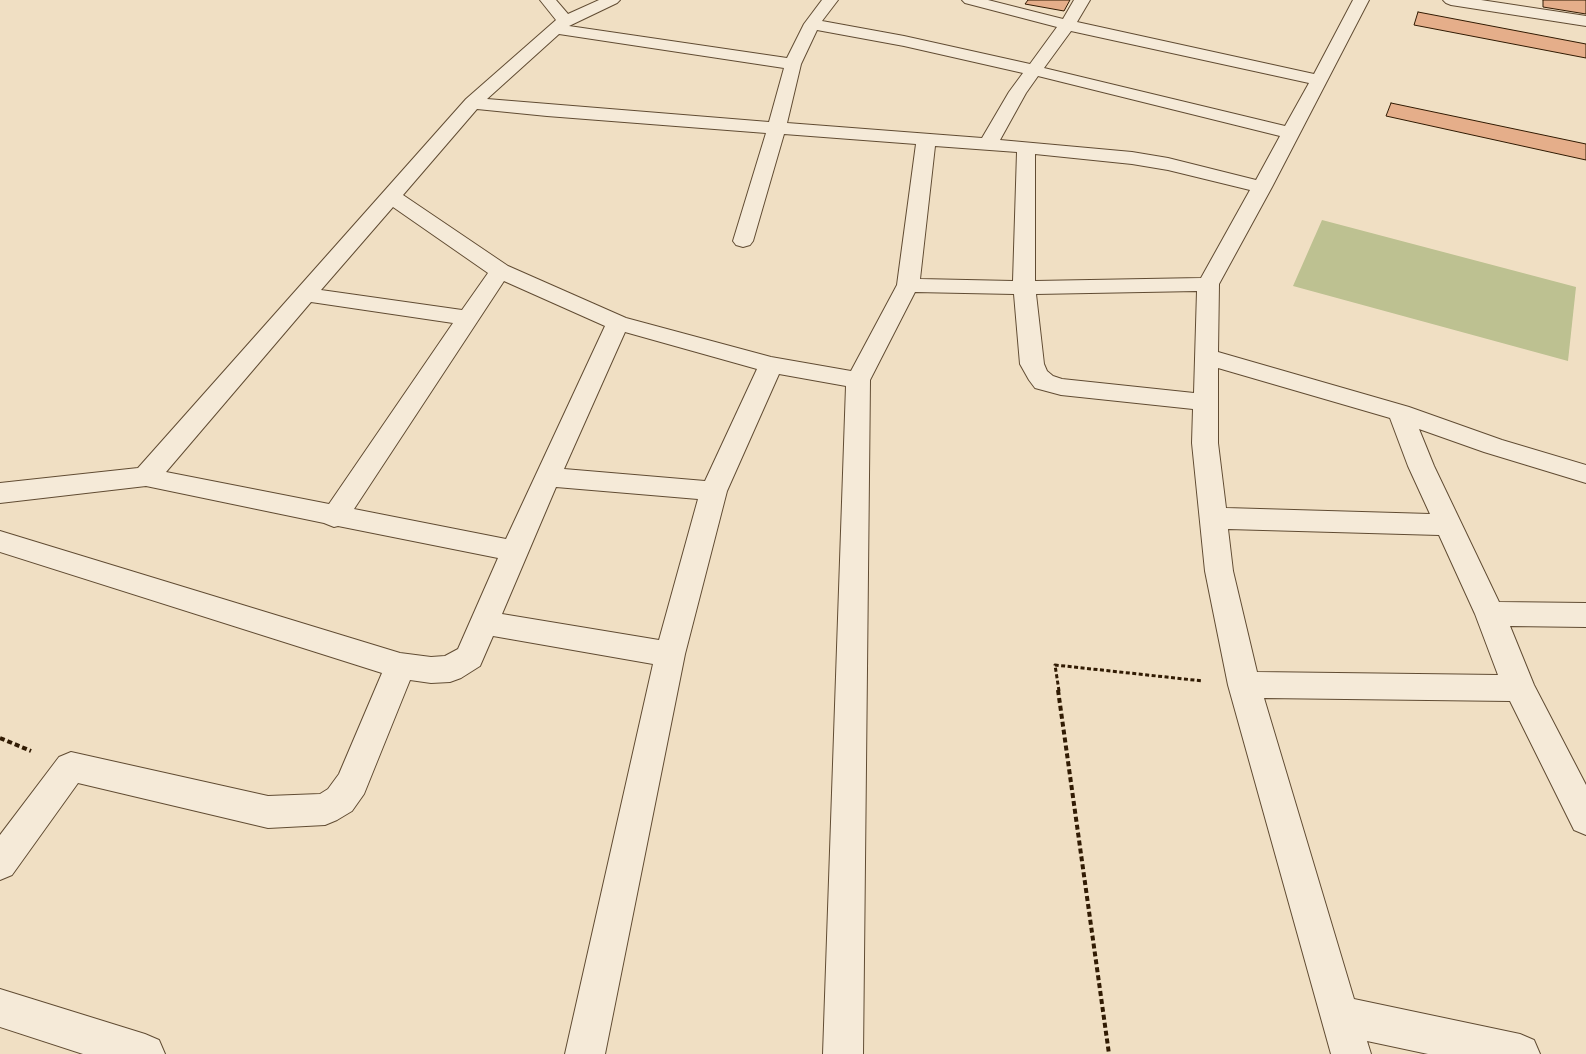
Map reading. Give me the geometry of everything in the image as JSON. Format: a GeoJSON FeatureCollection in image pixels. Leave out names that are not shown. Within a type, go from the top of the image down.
{"type":"FeatureCollection","features":[{"type":"Feature","properties":{"kind":"street"},"geometry":{"type":"LineString","coordinates":[[548,0],[561,25]]}},
{"type":"Feature","properties":{"kind":"street"},"geometry":{"type":"LineString","coordinates":[[146,478],[472,103],[561,25],[612,0]]}},
{"type":"Feature","properties":{"kind":"street"},"geometry":{"type":"LineString","coordinates":[[743,241],[793,64],[812,24],[830,0]]}},
{"type":"Feature","properties":{"kind":"street"},"geometry":{"type":"LineString","coordinates":[[970,0],[1067,25],[1319,80]]}},
{"type":"Feature","properties":{"kind":"street"},"geometry":{"type":"LineString","coordinates":[[988,144],[1018,92],[1067,25],[1082,0]]}},
{"type":"Feature","properties":{"kind":"street"},"geometry":{"type":"LineString","coordinates":[[1351,1054],[1244,686],[1219,571],[1205,443],[1208,284],[1262,187],[1361,0]]}},
{"type":"Feature","properties":{"kind":"street"},"geometry":{"type":"LineString","coordinates":[[1451,0],[1586,21]]}},
{"type":"Feature","properties":{"kind":"street"},"geometry":{"type":"LineString","coordinates":[[812,24],[904,41],[1033,70],[1291,133]]}},
{"type":"Feature","properties":{"kind":"street"},"geometry":{"type":"LineString","coordinates":[[561,25],[793,64]]}},
{"type":"Feature","properties":{"kind":"street"},"geometry":{"type":"LineString","coordinates":[[472,103],[776,129],[988,144],[1132,158],[1168,164],[1262,187]]}},
{"type":"Feature","properties":{"kind":"street"},"geometry":{"type":"LineString","coordinates":[[843,1054],[858,380],[908,285],[926,140]]}},
{"type":"Feature","properties":{"kind":"street"},"geometry":{"type":"LineString","coordinates":[[1026,148],[1024,288],[1032,364],[1037,375],[1044,382],[1061,386],[1206,402]]}},
{"type":"Feature","properties":{"kind":"street"},"geometry":{"type":"LineString","coordinates":[[392,197],[500,271],[618,322],[771,365],[858,380]]}},
{"type":"Feature","properties":{"kind":"street"},"geometry":{"type":"LineString","coordinates":[[334,516],[500,271]]}},
{"type":"Feature","properties":{"kind":"street"},"geometry":{"type":"LineString","coordinates":[[908,285],[1024,288],[1208,284]]}},
{"type":"Feature","properties":{"kind":"street"},"geometry":{"type":"LineString","coordinates":[[305,294],[467,318]]}},
{"type":"Feature","properties":{"kind":"street"},"geometry":{"type":"LineString","coordinates":[[0,541],[400,666],[450,670],[469,657],[546,477],[618,322]]}},
{"type":"Feature","properties":{"kind":"street"},"geometry":{"type":"LineString","coordinates":[[1208,357],[1400,413],[1585,477]]}},
{"type":"Feature","properties":{"kind":"street"},"geometry":{"type":"LineString","coordinates":[[585,1054],[670,654],[714,491],[771,365]]}},
{"type":"Feature","properties":{"kind":"street"},"geometry":{"type":"LineString","coordinates":[[1400,413],[1420,466],[1490,614],[1519,688],[1586,819]]}},
{"type":"Feature","properties":{"kind":"street"},"geometry":{"type":"LineString","coordinates":[[546,477],[714,491]]}},
{"type":"Feature","properties":{"kind":"street"},"geometry":{"type":"LineString","coordinates":[[0,493],[146,478],[514,551]]}},
{"type":"Feature","properties":{"kind":"street"},"geometry":{"type":"LineString","coordinates":[[1212,518],[1449,525]]}},
{"type":"Feature","properties":{"kind":"street"},"geometry":{"type":"LineString","coordinates":[[1490,614],[1586,615]]}},
{"type":"Feature","properties":{"kind":"street"},"geometry":{"type":"LineString","coordinates":[[485,623],[670,654]]}},
{"type":"Feature","properties":{"kind":"street"},"geometry":{"type":"LineString","coordinates":[[0,863],[71,767],[268,812],[325,809],[340,800],[352,783],[400,666]]}},
{"type":"Feature","properties":{"kind":"street"},"geometry":{"type":"LineString","coordinates":[[1244,686],[1519,688]]}},
{"type":"Feature","properties":{"kind":"street"},"geometry":{"type":"LineString","coordinates":[[0,1008],[146,1054]]}},
{"type":"Feature","properties":{"kind":"street"},"geometry":{"type":"LineString","coordinates":[[1341,1016],[1520,1054]]}},
{"type":"Feature","properties":{"kind":"path"},"geometry":{"type":"LineString","coordinates":[[1109,1054],[1054,665],[1244,686]]}},
{"type":"Feature","properties":{"kind":"green space"},"geometry":{"type":"Polygon","coordinates":[[[1322,220],[1576,287],[1568,361],[1293,286],[1322,220]]]}},
{"type":"Feature","properties":{"kind":"building"},"geometry":{"type":"Polygon","coordinates":[[[1028,0],[1070,0],[1064,11],[1025,4],[1028,0]]]}},
{"type":"Feature","properties":{"kind":"building"},"geometry":{"type":"Polygon","coordinates":[[[1543,0],[1586,0],[1586,14],[1543,7],[1543,0]]]}},
{"type":"Feature","properties":{"kind":"building"},"geometry":{"type":"Polygon","coordinates":[[[1418,12],[1586,44],[1586,58],[1414,25],[1418,12]]]}},
{"type":"Feature","properties":{"kind":"building"},"geometry":{"type":"Polygon","coordinates":[[[1391,103],[1586,144],[1586,160],[1386,116],[1391,103]]]}}]}
